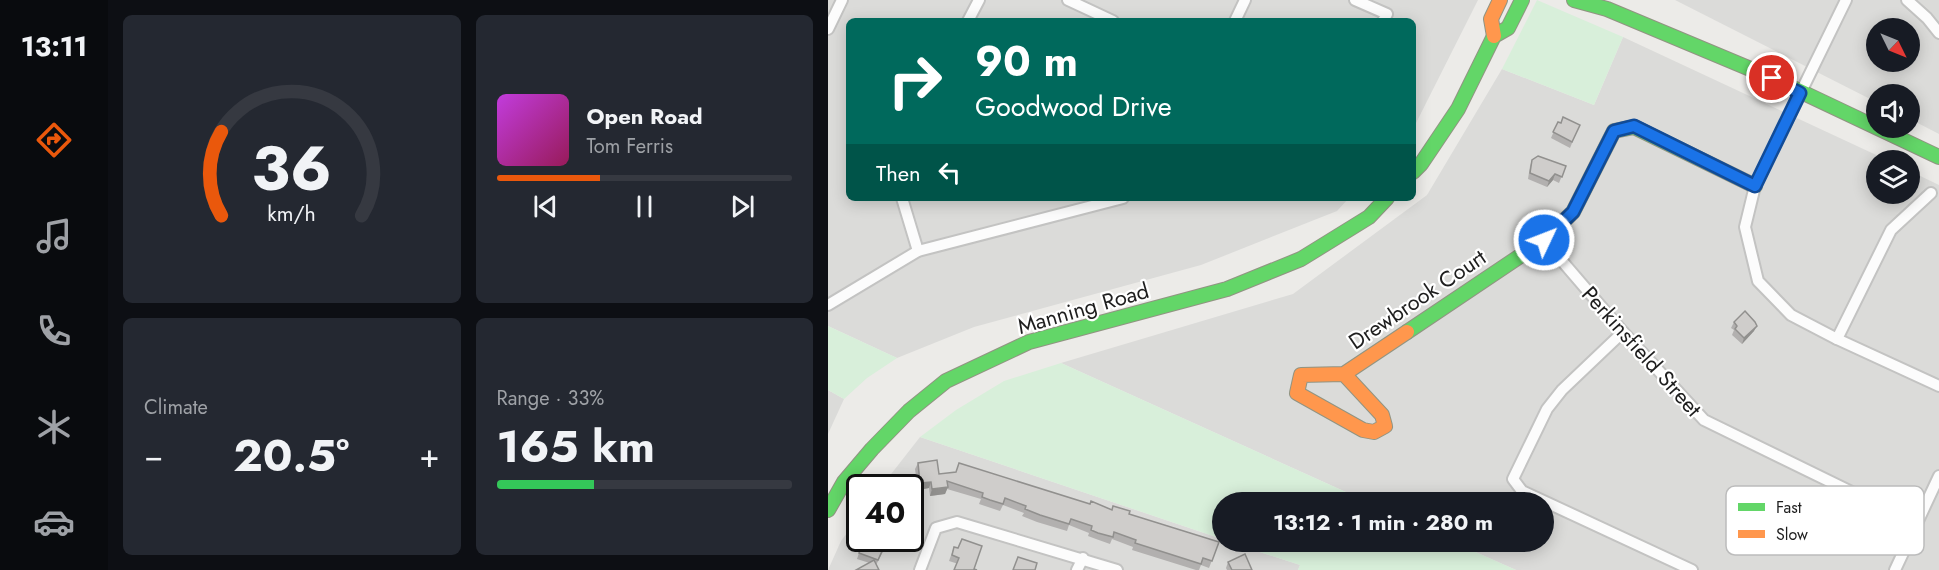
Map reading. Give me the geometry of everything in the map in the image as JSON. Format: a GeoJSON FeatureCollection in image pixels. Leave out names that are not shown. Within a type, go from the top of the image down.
{"type":"FeatureCollection","features":[{"type":"Feature","properties":{"kind":"main road"},"geometry":{"type":"LineString","coordinates":[[1494,36],[1491,20],[1500,0]]}},
{"type":"Feature","properties":{"kind":"main road"},"geometry":{"type":"LineString","coordinates":[[1416,169],[1458,109],[1494,36],[1508,28],[1522,0]]}},
{"type":"Feature","properties":{"kind":"main road"},"geometry":{"type":"LineString","coordinates":[[1574,0],[1603,4],[1772,78],[1939,157]]}},
{"type":"Feature","properties":{"kind":"main road","name":"Drewbrook Court"},"geometry":{"type":"LineString","coordinates":[[1344,374],[1382,415],[1385,426],[1374,432],[1363,430],[1297,393],[1300,375],[1344,374],[1544,240],[1573,212],[1614,131],[1634,126],[1755,186]]}},
{"type":"Feature","properties":{"kind":"main road","name":"Manning Road"},"geometry":{"type":"LineString","coordinates":[[828,510],[844,482],[872,449],[909,411],[946,381],[1029,342],[1227,289],[1301,259],[1369,217],[1385,201]]}},
{"type":"Feature","properties":{"kind":"street"},"geometry":{"type":"LineString","coordinates":[[828,29],[842,0]]}},
{"type":"Feature","properties":{"kind":"street"},"geometry":{"type":"LineString","coordinates":[[970,18],[979,0]]}},
{"type":"Feature","properties":{"kind":"street"},"geometry":{"type":"LineString","coordinates":[[1068,0],[1107,18]]}},
{"type":"Feature","properties":{"kind":"street"},"geometry":{"type":"LineString","coordinates":[[1236,18],[1245,0]]}},
{"type":"Feature","properties":{"kind":"street"},"geometry":{"type":"LineString","coordinates":[[1354,0],[1387,14],[1385,18]]}},
{"type":"Feature","properties":{"kind":"street"},"geometry":{"type":"LineString","coordinates":[[1846,0],[1755,186],[1745,227],[1758,281],[1791,315],[1939,386]]}},
{"type":"Feature","properties":{"kind":"street"},"geometry":{"type":"LineString","coordinates":[[1907,0],[1927,18],[1939,33]]}},
{"type":"Feature","properties":{"kind":"street"},"geometry":{"type":"LineString","coordinates":[[1837,339],[1891,230],[1931,193]]}},
{"type":"Feature","properties":{"kind":"street"},"geometry":{"type":"LineString","coordinates":[[903,201],[918,251]]}},
{"type":"Feature","properties":{"kind":"street"},"geometry":{"type":"LineString","coordinates":[[828,305],[918,251],[1072,204],[1098,201]]}},
{"type":"Feature","properties":{"kind":"street","name":"Perkinsfield Street"},"geometry":{"type":"LineString","coordinates":[[1544,240],[1623,332],[1704,420],[1838,486]]}},
{"type":"Feature","properties":{"kind":"street"},"geometry":{"type":"LineString","coordinates":[[1623,332],[1562,390],[1547,409],[1513,479],[1522,491],[1692,570]]}},
{"type":"Feature","properties":{"kind":"street"},"geometry":{"type":"LineString","coordinates":[[1924,506],[1939,476]]}},
{"type":"Feature","properties":{"kind":"street"},"geometry":{"type":"LineString","coordinates":[[920,570],[936,528],[957,522],[1117,570]]}},
{"type":"Feature","properties":{"kind":"street"},"geometry":{"type":"LineString","coordinates":[[1895,570],[1902,555]]}},
{"type":"Feature","properties":{"kind":"street"},"geometry":{"type":"LineString","coordinates":[[1077,570],[1083,558]]}},
{"type":"Feature","properties":{"kind":"shaded area"},"geometry":{"type":"Polygon","coordinates":[[[828,0],[1478,0],[1416,123],[1416,18],[846,18],[846,201],[1346,201],[1337,211],[1201,265],[974,327],[897,358],[828,326],[828,0]]]}},
{"type":"Feature","properties":{"kind":"shaded area"},"geometry":{"type":"Polygon","coordinates":[[[1675,0],[1939,0],[1939,134],[1920,124],[1920,84],[1866,84],[1866,97],[1675,0]]]}},
{"type":"Feature","properties":{"kind":"shaded area"},"geometry":{"type":"Polygon","coordinates":[[[1623,37],[1866,150],[1866,204],[1920,204],[1920,176],[1939,185],[1939,570],[1516,570],[1476,552],[1554,552],[1554,492],[1346,492],[1061,363],[1293,294],[1427,195],[1502,69],[1594,105],[1623,37]]]}},
{"type":"Feature","properties":{"kind":"shaded area"},"geometry":{"type":"Polygon","coordinates":[[[828,390],[844,399],[828,434],[828,390]]]}},
{"type":"Feature","properties":{"kind":"shaded area"},"geometry":{"type":"Polygon","coordinates":[[[920,437],[1212,536],[1212,552],[1260,552],[1300,565],[1298,570],[828,570],[846,534],[846,552],[924,552],[924,474],[891,474],[920,437]]]}},
{"type":"Feature","properties":{"kind":"green space"},"geometry":{"type":"Polygon","coordinates":[[[1537,0],[1623,37],[1594,105],[1502,69],[1537,0]]]}},
{"type":"Feature","properties":{"kind":"green space"},"geometry":{"type":"Polygon","coordinates":[[[828,326],[897,358],[867,378],[844,399],[828,390],[828,326]]]}},
{"type":"Feature","properties":{"kind":"green space"},"geometry":{"type":"Polygon","coordinates":[[[1061,363],[1346,492],[1212,492],[1212,536],[920,437],[956,410],[1004,381],[1061,363]]]}},
{"type":"Feature","properties":{"kind":"green space"},"geometry":{"type":"Polygon","coordinates":[[[1260,552],[1476,552],[1516,570],[1298,570],[1300,565],[1260,552]]]}},
{"type":"Feature","properties":{"kind":"building"},"geometry":{"type":"Polygon","coordinates":[[[1563,117],[1580,125],[1572,142],[1553,132],[1563,117]]]}},
{"type":"Feature","properties":{"kind":"building"},"geometry":{"type":"Polygon","coordinates":[[[1538,156],[1566,166],[1562,177],[1555,174],[1549,181],[1530,173],[1532,160],[1538,156]]]}},
{"type":"Feature","properties":{"kind":"building"},"geometry":{"type":"Polygon","coordinates":[[[1745,311],[1757,326],[1744,338],[1735,329],[1737,326],[1734,322],[1745,311]]]}},
{"type":"Feature","properties":{"kind":"building"},"geometry":{"type":"Polygon","coordinates":[[[937,460],[939,474],[956,472],[959,463],[1090,504],[1091,501],[1112,510],[1113,506],[1130,511],[1129,514],[1212,540],[1212,552],[1215,552],[1212,561],[1203,558],[1201,564],[1135,543],[1136,540],[1114,532],[1113,537],[1091,530],[1092,526],[1071,519],[1069,524],[1040,515],[1025,509],[1026,506],[1005,498],[1003,504],[990,500],[982,497],[983,493],[947,481],[948,487],[932,489],[931,482],[924,483],[924,474],[919,474],[918,463],[937,460]]]}},
{"type":"Feature","properties":{"kind":"building"},"geometry":{"type":"Polygon","coordinates":[[[962,539],[982,546],[974,569],[977,570],[954,570],[959,558],[952,555],[954,547],[958,548],[962,539]]]}},
{"type":"Feature","properties":{"kind":"building"},"geometry":{"type":"Polygon","coordinates":[[[859,552],[882,552],[878,560],[859,552]]]}},
{"type":"Feature","properties":{"kind":"building"},"geometry":{"type":"Polygon","coordinates":[[[1245,554],[1252,570],[1232,570],[1228,562],[1245,554]]]}},
{"type":"Feature","properties":{"kind":"building"},"geometry":{"type":"Polygon","coordinates":[[[1018,557],[1037,563],[1035,570],[1013,570],[1018,557]]]}},
{"type":"Feature","properties":{"kind":"building"},"geometry":{"type":"Polygon","coordinates":[[[874,560],[879,570],[856,570],[874,560]]]}},
{"type":"Feature","properties":{"kind":"traffic: fast"},"geometry":{"type":"LineString","coordinates":[[1416,169],[1458,109],[1494,36],[1508,28],[1522,0]]}},
{"type":"Feature","properties":{"kind":"traffic: fast"},"geometry":{"type":"LineString","coordinates":[[1574,0],[1607,9],[1772,78],[1939,157]]}},
{"type":"Feature","properties":{"kind":"traffic: fast"},"geometry":{"type":"LineString","coordinates":[[1407,332],[1544,240],[1573,212],[1614,131],[1634,127],[1755,186]]}},
{"type":"Feature","properties":{"kind":"traffic: fast"},"geometry":{"type":"LineString","coordinates":[[828,510],[844,482],[872,449],[909,411],[946,381],[1029,342],[1227,289],[1301,259],[1369,217],[1384,201]]}},
{"type":"Feature","properties":{"kind":"traffic: slow"},"geometry":{"type":"LineString","coordinates":[[1494,36],[1491,19],[1500,0]]}},
{"type":"Feature","properties":{"kind":"traffic: slow"},"geometry":{"type":"LineString","coordinates":[[1344,374],[1382,415],[1385,426],[1374,432],[1363,430],[1297,393],[1301,375],[1344,374],[1407,332]]}},
{"type":"Feature","properties":{"kind":"route"},"geometry":{"type":"LineString","coordinates":[[1544,240],[1573,212],[1614,131],[1634,126],[1755,186],[1800,93],[1772,78]]}}]}
